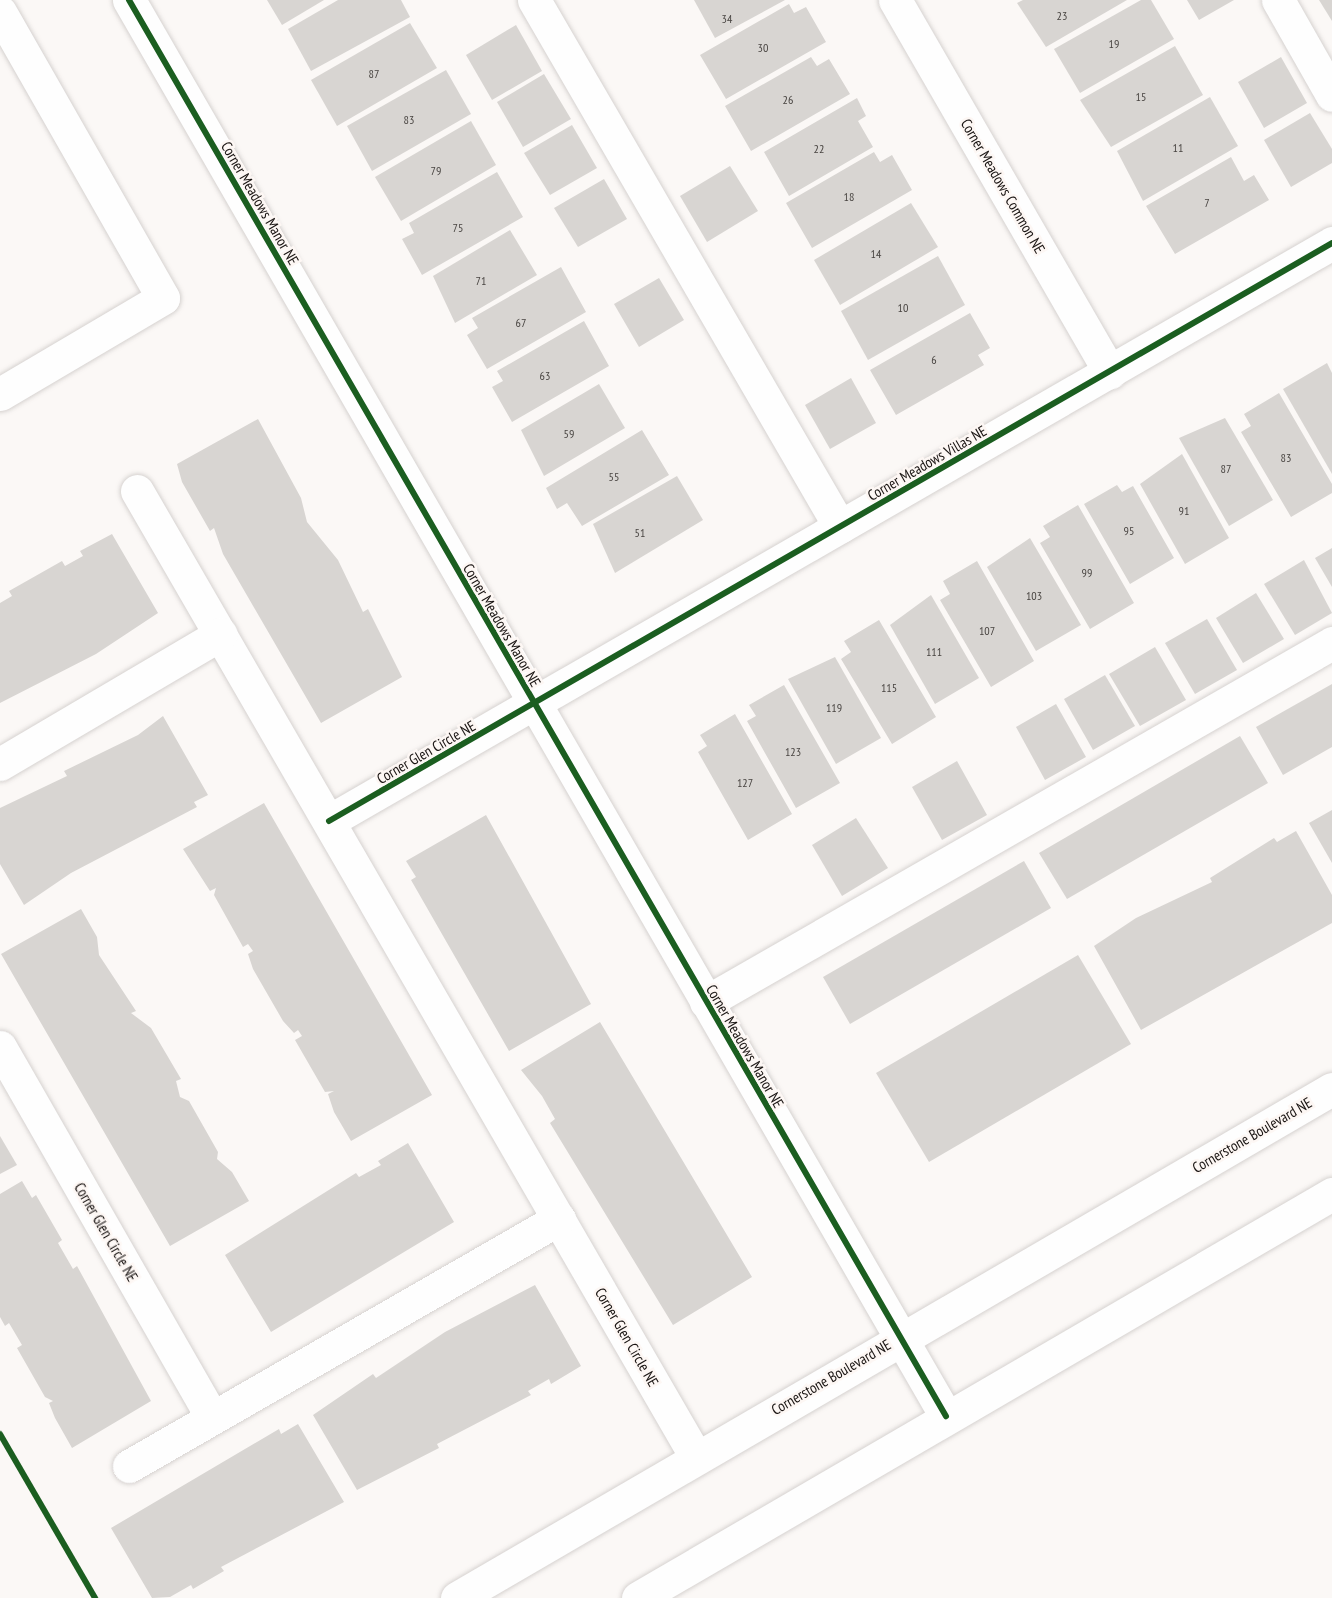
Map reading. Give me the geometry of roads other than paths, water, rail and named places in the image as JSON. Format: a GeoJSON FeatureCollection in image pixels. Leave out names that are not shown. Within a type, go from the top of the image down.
{"type":"FeatureCollection","features":[{"type":"Feature","properties":{"kind":"street","name":"Corner Meadows Manor NE"},"geometry":{"type":"LineString","coordinates":[[129,0],[898,1339],[946,1416]]}},
{"type":"Feature","properties":{"kind":"street"},"geometry":{"type":"LineString","coordinates":[[534,0],[840,527]]}},
{"type":"Feature","properties":{"kind":"street","name":"Corner Meadows Common NE"},"geometry":{"type":"LineString","coordinates":[[896,0],[1110,372]]}},
{"type":"Feature","properties":{"kind":"street"},"geometry":{"type":"LineString","coordinates":[[1278,0],[1332,95]]}},
{"type":"Feature","properties":{"kind":"street"},"geometry":{"type":"LineString","coordinates":[[0,12],[163,298],[0,394]]}},
{"type":"Feature","properties":{"kind":"street","name":"Corner Meadows Villas NE"},"geometry":{"type":"LineString","coordinates":[[534,704],[1332,243]]}},
{"type":"Feature","properties":{"kind":"street","name":"Corner Glen Circle NE"},"geometry":{"type":"LineString","coordinates":[[137,490],[695,1455]]}},
{"type":"Feature","properties":{"kind":"street"},"geometry":{"type":"LineString","coordinates":[[0,764],[221,634]]}},
{"type":"Feature","properties":{"kind":"street"},"geometry":{"type":"LineString","coordinates":[[706,1002],[1332,643]]}},
{"type":"Feature","properties":{"kind":"street","name":"Corner Glen Circle NE"},"geometry":{"type":"LineString","coordinates":[[329,821],[534,704]]}},
{"type":"Feature","properties":{"kind":"street","name":"Corner Glen Circle NE"},"geometry":{"type":"LineString","coordinates":[[0,1047],[212,1417]]}},
{"type":"Feature","properties":{"kind":"street","name":"Cornerstone Boulevard NE"},"geometry":{"type":"LineString","coordinates":[[457,1598],[695,1455],[1332,1089]]}},
{"type":"Feature","properties":{"kind":"street"},"geometry":{"type":"LineString","coordinates":[[638,1598],[946,1416],[1332,1194]]}},
{"type":"Feature","properties":{"kind":"street"},"geometry":{"type":"LineString","coordinates":[[129,1466],[559,1219]]}}]}
